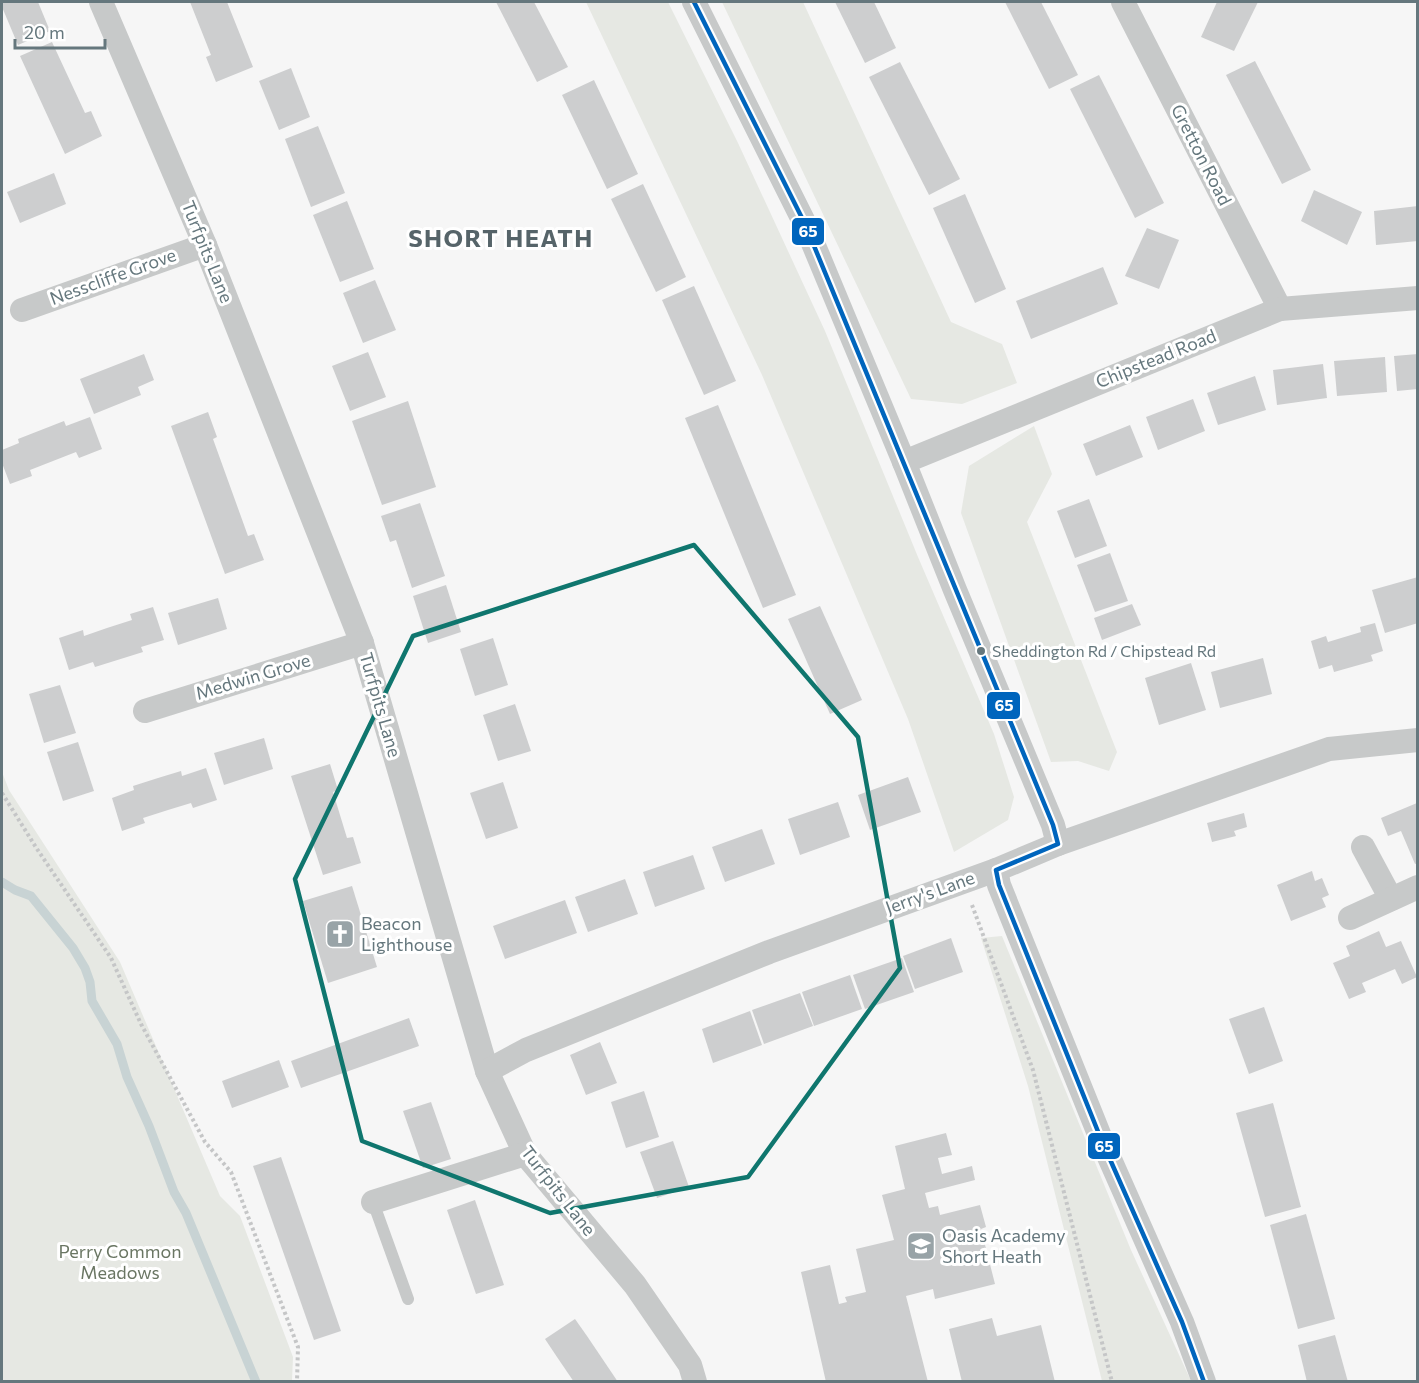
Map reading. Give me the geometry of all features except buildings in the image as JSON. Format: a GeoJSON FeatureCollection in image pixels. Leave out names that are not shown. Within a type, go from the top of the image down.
{"type":"FeatureCollection","features":[{"type":"Feature","properties":{"kind":"street","name":"Turfpits Lane"},"geometry":{"type":"LineString","coordinates":[[101,2],[205,245],[362,643],[487,1071],[525,1154],[634,1285],[684,1355],[695,1382]]}},
{"type":"Feature","properties":{"kind":"street"},"geometry":{"type":"LineString","coordinates":[[694,2],[805,224],[1053,825],[1058,844]]}},
{"type":"Feature","properties":{"kind":"street","name":"Gretton Road"},"geometry":{"type":"LineString","coordinates":[[1123,2],[1280,309]]}},
{"type":"Feature","properties":{"kind":"street","name":"Nesscliffe Grove"},"geometry":{"type":"LineString","coordinates":[[22,310],[205,245]]}},
{"type":"Feature","properties":{"kind":"street","name":"Chipstead Road"},"geometry":{"type":"LineString","coordinates":[[904,462],[1280,309],[1418,298]]}},
{"type":"Feature","properties":{"kind":"street","name":"Medwin Grove"},"geometry":{"type":"LineString","coordinates":[[145,711],[362,643]]}},
{"type":"Feature","properties":{"kind":"street","name":"Jerry's Lane"},"geometry":{"type":"LineString","coordinates":[[487,1071],[526,1050],[769,952],[996,870],[1058,844],[1329,749],[1418,740]]}},
{"type":"Feature","properties":{"kind":"street"},"geometry":{"type":"LineString","coordinates":[[1363,847],[1391,899]]}},
{"type":"Feature","properties":{"kind":"street"},"geometry":{"type":"LineString","coordinates":[[996,870],[999,885],[1101,1139],[1182,1322],[1204,1382]]}},
{"type":"Feature","properties":{"kind":"street"},"geometry":{"type":"LineString","coordinates":[[1350,918],[1418,886]]}},
{"type":"Feature","properties":{"kind":"street"},"geometry":{"type":"LineString","coordinates":[[373,1202],[525,1154]]}},
{"type":"Feature","properties":{"kind":"lane"},"geometry":{"type":"LineString","coordinates":[[373,1202],[408,1299]]}},
{"type":"Feature","properties":{"kind":"path"},"geometry":{"type":"LineString","coordinates":[[2,793],[111,958],[141,1024],[205,1142],[231,1172],[298,1347],[297,1382]]}},
{"type":"Feature","properties":{"kind":"path"},"geometry":{"type":"LineString","coordinates":[[963,881],[1033,1070],[1112,1382]]}},
{"type":"Feature","properties":{"kind":"highlighted area"},"geometry":{"type":"Polygon","coordinates":[[[694,545],[858,737],[900,968],[748,1177],[550,1213],[362,1141],[295,879],[413,636],[694,545]]]}},
{"type":"Feature","properties":{"kind":"green space"},"geometry":{"type":"Polygon","coordinates":[[[586,2],[668,2],[738,143],[825,331],[994,734],[1014,797],[1008,820],[954,852],[908,719],[762,375],[586,2]]]}},
{"type":"Feature","properties":{"kind":"green space"},"geometry":{"type":"Polygon","coordinates":[[[722,2],[803,2],[951,322],[1002,344],[1017,383],[962,404],[911,399],[722,2]]]}},
{"type":"Feature","properties":{"kind":"green space"},"geometry":{"type":"Polygon","coordinates":[[[1034,426],[1052,474],[1027,522],[1117,752],[1109,771],[1078,761],[1051,762],[961,513],[969,466],[1034,426]]]}},
{"type":"Feature","properties":{"kind":"green space","name":"Perry Common Meadows"},"geometry":{"type":"Polygon","coordinates":[[[2,772],[9,790],[120,962],[220,1196],[240,1216],[293,1357],[292,1381],[2,1381],[2,772]]]}},
{"type":"Feature","properties":{"kind":"green space"},"geometry":{"type":"Polygon","coordinates":[[[1002,936],[1131,1250],[1191,1381],[1102,1381],[1028,1086],[981,938],[1002,936]]]}},
{"type":"Feature","properties":{"kind":"waterway"},"geometry":{"type":"LineString","coordinates":[[2,882],[31,896],[73,948],[85,968],[90,982],[92,1001],[117,1044],[127,1077],[149,1126],[174,1192],[186,1213],[256,1382]]}},
{"type":"Feature","properties":{"kind":"transit line","name":"65"},"geometry":{"type":"LineString","coordinates":[[694,2],[805,224],[1053,825],[1058,844],[996,870],[999,885],[1101,1139],[1182,1322],[1204,1382]]}},
{"type":"Feature","properties":{"kind":"place","name":"Sheddington Rd / Chipstead Rd"},"geometry":{"type":"Point","coordinates":[981,651]}},
{"type":"Feature","properties":{"kind":"place","name":"Beacon Lighthouse"},"geometry":{"type":"Point","coordinates":[340,934]}},
{"type":"Feature","properties":{"kind":"place","name":"Oasis Academy Short Heath"},"geometry":{"type":"Point","coordinates":[921,1246]}},
{"type":"Feature","properties":{"kind":"district","name":"SHORT HEATH"},"geometry":{"type":"Point","coordinates":[501,239]}}]}
